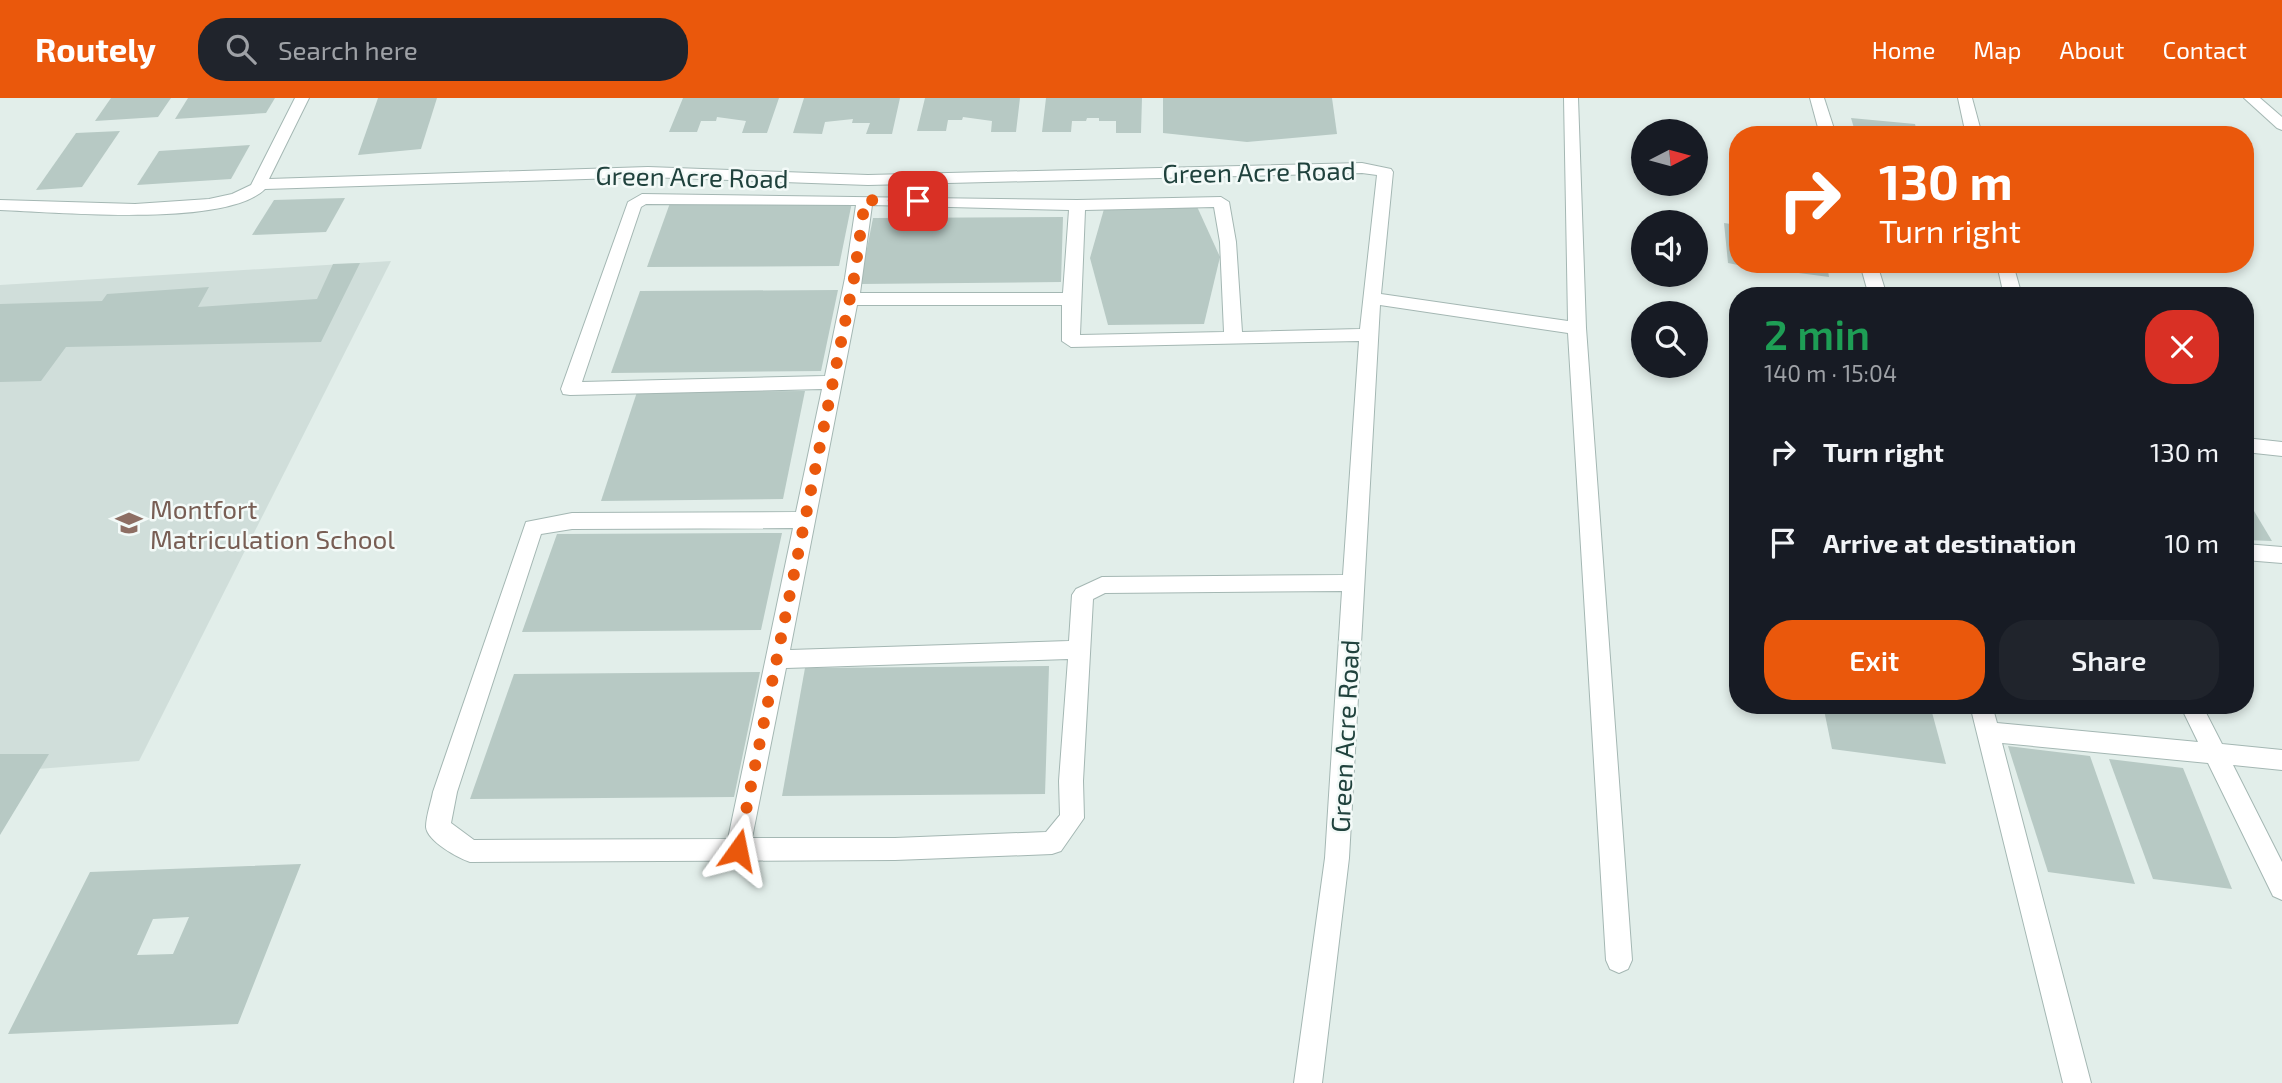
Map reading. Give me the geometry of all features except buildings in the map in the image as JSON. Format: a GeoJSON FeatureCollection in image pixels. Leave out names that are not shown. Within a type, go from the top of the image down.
{"type":"FeatureCollection","features":[{"type":"Feature","properties":{"kind":"street"},"geometry":{"type":"LineString","coordinates":[[0,205],[195,208],[247,197],[259,184],[302,98]]}},
{"type":"Feature","properties":{"kind":"street"},"geometry":{"type":"LineString","coordinates":[[1572,98],[1577,328],[1619,960]]}},
{"type":"Feature","properties":{"kind":"street"},"geometry":{"type":"LineString","coordinates":[[1817,98],[1825,126]]}},
{"type":"Feature","properties":{"kind":"street"},"geometry":{"type":"LineString","coordinates":[[1965,98],[1972,126]]}},
{"type":"Feature","properties":{"kind":"street"},"geometry":{"type":"LineString","coordinates":[[2250,98],[2282,125]]}},
{"type":"Feature","properties":{"kind":"street","name":"Green Acre Road"},"geometry":{"type":"LineString","coordinates":[[259,184],[648,172],[868,180],[1373,168],[1385,172],[1387,177],[1370,298],[1337,858],[1308,1083]]}},
{"type":"Feature","properties":{"kind":"street"},"geometry":{"type":"LineString","coordinates":[[833,382],[570,388],[634,205],[642,199],[1077,205],[1221,202],[1228,242],[1233,338]]}},
{"type":"Feature","properties":{"kind":"street"},"geometry":{"type":"LineString","coordinates":[[738,850],[850,299],[865,200]]}},
{"type":"Feature","properties":{"kind":"street"},"geometry":{"type":"LineString","coordinates":[[1077,205],[1071,341],[1368,335]]}},
{"type":"Feature","properties":{"kind":"street"},"geometry":{"type":"LineString","coordinates":[[1370,298],[1577,328]]}},
{"type":"Feature","properties":{"kind":"street"},"geometry":{"type":"LineString","coordinates":[[850,299],[1071,299]]}},
{"type":"Feature","properties":{"kind":"street"},"geometry":{"type":"LineString","coordinates":[[2254,446],[2282,449]]}},
{"type":"Feature","properties":{"kind":"street"},"geometry":{"type":"LineString","coordinates":[[805,520],[572,521],[533,527],[445,792],[438,828],[470,851],[738,850],[1052,843],[1072,818],[1071,781],[1083,594],[1102,585],[1353,583]]}},
{"type":"Feature","properties":{"kind":"street"},"geometry":{"type":"LineString","coordinates":[[2254,553],[2282,555]]}},
{"type":"Feature","properties":{"kind":"street"},"geometry":{"type":"LineString","coordinates":[[777,659],[1078,650]]}},
{"type":"Feature","properties":{"kind":"street"},"geometry":{"type":"LineString","coordinates":[[1984,714],[2077,1083]]}},
{"type":"Feature","properties":{"kind":"street"},"geometry":{"type":"LineString","coordinates":[[2196,714],[2282,888]]}},
{"type":"Feature","properties":{"kind":"street"},"geometry":{"type":"LineString","coordinates":[[1989,732],[2282,760]]}},
{"type":"Feature","properties":{"kind":"shaded area","name":"Montfort Matriculation School"},"geometry":{"type":"Polygon","coordinates":[[[391,261],[139,761],[0,772],[0,285],[391,261]]]}},
{"type":"Feature","properties":{"kind":"place","name":"Montfort Matriculation School"},"geometry":{"type":"Point","coordinates":[129,523]}},
{"type":"Feature","properties":{"kind":"route"},"geometry":{"type":"LineString","coordinates":[[738,850],[854,278],[865,200],[918,201]]}}]}
